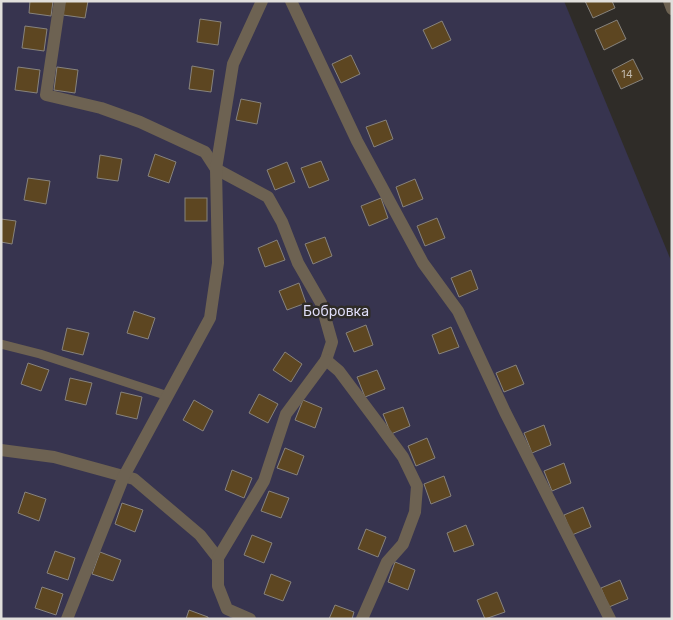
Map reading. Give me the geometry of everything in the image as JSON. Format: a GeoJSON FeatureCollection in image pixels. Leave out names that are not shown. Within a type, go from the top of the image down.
{"type":"FeatureCollection","features":[{"type":"Feature","properties":{"kind":"street"},"geometry":{"type":"LineString","coordinates":[[60,1],[46,95],[101,108],[140,122],[204,152],[216,169],[268,197],[282,222],[298,263],[321,303],[332,342],[326,360],[286,414],[264,481],[218,558],[218,586],[224,614],[250,619]]}},
{"type":"Feature","properties":{"kind":"street"},"geometry":{"type":"LineString","coordinates":[[67,619],[124,476],[210,318],[218,263],[216,169],[233,64],[262,1]]}},
{"type":"Feature","properties":{"kind":"street"},"geometry":{"type":"LineString","coordinates":[[291,1],[357,141],[423,263],[458,310],[505,412],[610,619]]}},
{"type":"Feature","properties":{"kind":"street"},"geometry":{"type":"LineString","coordinates":[[668,1],[672,9]]}},
{"type":"Feature","properties":{"kind":"street"},"geometry":{"type":"LineString","coordinates":[[326,360],[339,371],[403,457],[417,486],[415,512],[403,544],[388,562],[362,619]]}},
{"type":"Feature","properties":{"kind":"street"},"geometry":{"type":"LineString","coordinates":[[1,450],[54,457],[134,479],[200,535],[218,558]]}},
{"type":"Feature","properties":{"kind":"lane"},"geometry":{"type":"LineString","coordinates":[[1,344],[40,354],[168,396]]}},
{"type":"Feature","properties":{"kind":"green space","name":"Бобровка"},"geometry":{"type":"Polygon","coordinates":[[[1,1],[564,1],[672,263],[672,619],[1,619],[1,1]]]}},
{"type":"Feature","properties":{"kind":"building"},"geometry":{"type":"Polygon","coordinates":[[[30,1],[53,1],[51,16],[29,13],[30,1]]]}},
{"type":"Feature","properties":{"kind":"building"},"geometry":{"type":"Polygon","coordinates":[[[65,1],[88,1],[85,18],[63,15],[65,1]]]}},
{"type":"Feature","properties":{"kind":"building"},"geometry":{"type":"Polygon","coordinates":[[[585,1],[612,1],[615,8],[593,18],[585,1]]]}},
{"type":"Feature","properties":{"kind":"building"},"geometry":{"type":"Polygon","coordinates":[[[200,19],[221,22],[218,45],[197,42],[200,19]]]}},
{"type":"Feature","properties":{"kind":"building"},"geometry":{"type":"Polygon","coordinates":[[[617,20],[626,39],[604,50],[595,30],[617,20]]]}},
{"type":"Feature","properties":{"kind":"building"},"geometry":{"type":"Polygon","coordinates":[[[442,21],[451,40],[432,49],[423,30],[442,21]]]}},
{"type":"Feature","properties":{"kind":"building"},"geometry":{"type":"Polygon","coordinates":[[[25,26],[47,29],[44,51],[22,48],[25,26]]]}},
{"type":"Feature","properties":{"kind":"building"},"geometry":{"type":"Polygon","coordinates":[[[351,55],[360,74],[341,83],[332,64],[351,55]]]}},
{"type":"Feature","properties":{"kind":"building"},"geometry":{"type":"Polygon","coordinates":[[[633,59],[643,79],[621,89],[612,70],[633,59]]]}},
{"type":"Feature","properties":{"kind":"building"},"geometry":{"type":"Polygon","coordinates":[[[192,66],[214,70],[211,92],[189,89],[192,66]]]}},
{"type":"Feature","properties":{"kind":"building"},"geometry":{"type":"Polygon","coordinates":[[[18,67],[40,70],[37,93],[15,90],[18,67]]]}},
{"type":"Feature","properties":{"kind":"building"},"geometry":{"type":"Polygon","coordinates":[[[57,67],[78,70],[75,93],[54,90],[57,67]]]}},
{"type":"Feature","properties":{"kind":"building"},"geometry":{"type":"Polygon","coordinates":[[[241,99],[261,103],[257,124],[236,120],[241,99]]]}},
{"type":"Feature","properties":{"kind":"building"},"geometry":{"type":"Polygon","coordinates":[[[386,120],[393,139],[374,147],[366,127],[386,120]]]}},
{"type":"Feature","properties":{"kind":"building"},"geometry":{"type":"Polygon","coordinates":[[[155,154],[176,162],[169,183],[148,176],[155,154]]]}},
{"type":"Feature","properties":{"kind":"building"},"geometry":{"type":"Polygon","coordinates":[[[100,155],[122,159],[118,181],[97,178],[100,155]]]}},
{"type":"Feature","properties":{"kind":"building"},"geometry":{"type":"Polygon","coordinates":[[[321,161],[329,180],[309,188],[301,168],[321,161]]]}},
{"type":"Feature","properties":{"kind":"building"},"geometry":{"type":"Polygon","coordinates":[[[287,162],[295,182],[275,190],[267,170],[287,162]]]}},
{"type":"Feature","properties":{"kind":"building"},"geometry":{"type":"Polygon","coordinates":[[[28,178],[50,181],[46,204],[24,200],[28,178]]]}},
{"type":"Feature","properties":{"kind":"building"},"geometry":{"type":"Polygon","coordinates":[[[415,179],[423,199],[403,207],[396,187],[415,179]]]}},
{"type":"Feature","properties":{"kind":"building"},"geometry":{"type":"Polygon","coordinates":[[[185,198],[207,198],[207,221],[185,221],[185,198]]]}},
{"type":"Feature","properties":{"kind":"building"},"geometry":{"type":"Polygon","coordinates":[[[381,198],[388,218],[369,226],[361,206],[381,198]]]}},
{"type":"Feature","properties":{"kind":"building"},"geometry":{"type":"Polygon","coordinates":[[[437,218],[445,238],[425,246],[417,226],[437,218]]]}},
{"type":"Feature","properties":{"kind":"building"},"geometry":{"type":"Polygon","coordinates":[[[1,219],[16,221],[12,244],[1,242],[1,219]]]}},
{"type":"Feature","properties":{"kind":"building"},"geometry":{"type":"Polygon","coordinates":[[[325,237],[332,256],[313,264],[305,244],[325,237]]]}},
{"type":"Feature","properties":{"kind":"building"},"geometry":{"type":"Polygon","coordinates":[[[277,240],[285,260],[265,267],[258,248],[277,240]]]}},
{"type":"Feature","properties":{"kind":"building"},"geometry":{"type":"Polygon","coordinates":[[[471,270],[478,289],[459,297],[451,278],[471,270]]]}},
{"type":"Feature","properties":{"kind":"building"},"geometry":{"type":"Polygon","coordinates":[[[299,283],[306,303],[287,310],[279,291],[299,283]]]}},
{"type":"Feature","properties":{"kind":"building"},"geometry":{"type":"Polygon","coordinates":[[[134,311],[155,318],[148,339],[127,333],[134,311]]]}},
{"type":"Feature","properties":{"kind":"building"},"geometry":{"type":"Polygon","coordinates":[[[366,325],[373,345],[354,352],[346,333],[366,325]]]}},
{"type":"Feature","properties":{"kind":"building"},"geometry":{"type":"Polygon","coordinates":[[[451,327],[459,347],[439,354],[432,335],[451,327]]]}},
{"type":"Feature","properties":{"kind":"building"},"geometry":{"type":"Polygon","coordinates":[[[67,328],[89,333],[83,355],[62,350],[67,328]]]}},
{"type":"Feature","properties":{"kind":"building"},"geometry":{"type":"Polygon","coordinates":[[[285,352],[302,364],[291,382],[273,370],[285,352]]]}},
{"type":"Feature","properties":{"kind":"building"},"geometry":{"type":"Polygon","coordinates":[[[28,363],[49,370],[41,391],[21,384],[28,363]]]}},
{"type":"Feature","properties":{"kind":"building"},"geometry":{"type":"Polygon","coordinates":[[[516,365],[524,384],[504,392],[496,373],[516,365]]]}},
{"type":"Feature","properties":{"kind":"building"},"geometry":{"type":"Polygon","coordinates":[[[377,370],[385,389],[365,397],[357,377],[377,370]]]}},
{"type":"Feature","properties":{"kind":"building"},"geometry":{"type":"Polygon","coordinates":[[[70,378],[92,383],[86,405],[65,400],[70,378]]]}},
{"type":"Feature","properties":{"kind":"building"},"geometry":{"type":"Polygon","coordinates":[[[121,392],[142,397],[137,419],[116,414],[121,392]]]}},
{"type":"Feature","properties":{"kind":"building"},"geometry":{"type":"Polygon","coordinates":[[[259,394],[278,404],[268,423],[249,413],[259,394]]]}},
{"type":"Feature","properties":{"kind":"building"},"geometry":{"type":"Polygon","coordinates":[[[194,400],[213,411],[203,431],[183,420],[194,400]]]}},
{"type":"Feature","properties":{"kind":"building"},"geometry":{"type":"Polygon","coordinates":[[[303,400],[322,408],[315,428],[295,420],[303,400]]]}},
{"type":"Feature","properties":{"kind":"building"},"geometry":{"type":"Polygon","coordinates":[[[403,407],[410,426],[391,434],[383,414],[403,407]]]}},
{"type":"Feature","properties":{"kind":"building"},"geometry":{"type":"Polygon","coordinates":[[[544,425],[551,445],[532,453],[524,433],[544,425]]]}},
{"type":"Feature","properties":{"kind":"building"},"geometry":{"type":"Polygon","coordinates":[[[427,438],[435,458],[416,466],[408,446],[427,438]]]}},
{"type":"Feature","properties":{"kind":"building"},"geometry":{"type":"Polygon","coordinates":[[[285,448],[304,456],[297,475],[277,468],[285,448]]]}},
{"type":"Feature","properties":{"kind":"building"},"geometry":{"type":"Polygon","coordinates":[[[564,463],[571,483],[552,491],[544,471],[564,463]]]}},
{"type":"Feature","properties":{"kind":"building"},"geometry":{"type":"Polygon","coordinates":[[[232,470],[252,478],[244,498],[225,490],[232,470]]]}},
{"type":"Feature","properties":{"kind":"building"},"geometry":{"type":"Polygon","coordinates":[[[444,476],[451,496],[431,504],[424,484],[444,476]]]}},
{"type":"Feature","properties":{"kind":"building"},"geometry":{"type":"Polygon","coordinates":[[[269,491],[289,498],[281,518],[261,511],[269,491]]]}},
{"type":"Feature","properties":{"kind":"building"},"geometry":{"type":"Polygon","coordinates":[[[25,492],[46,499],[39,521],[18,513],[25,492]]]}},
{"type":"Feature","properties":{"kind":"building"},"geometry":{"type":"Polygon","coordinates":[[[122,503],[143,510],[135,532],[115,524],[122,503]]]}},
{"type":"Feature","properties":{"kind":"building"},"geometry":{"type":"Polygon","coordinates":[[[583,507],[591,527],[572,535],[564,515],[583,507]]]}},
{"type":"Feature","properties":{"kind":"building"},"geometry":{"type":"Polygon","coordinates":[[[466,525],[474,545],[454,552],[447,533],[466,525]]]}},
{"type":"Feature","properties":{"kind":"building"},"geometry":{"type":"Polygon","coordinates":[[[366,529],[386,537],[378,557],[358,549],[366,529]]]}},
{"type":"Feature","properties":{"kind":"building"},"geometry":{"type":"Polygon","coordinates":[[[252,535],[272,543],[264,563],[244,555],[252,535]]]}},
{"type":"Feature","properties":{"kind":"building"},"geometry":{"type":"Polygon","coordinates":[[[55,551],[75,558],[68,580],[47,573],[55,551]]]}},
{"type":"Feature","properties":{"kind":"building"},"geometry":{"type":"Polygon","coordinates":[[[100,552],[121,560],[113,581],[92,574],[100,552]]]}},
{"type":"Feature","properties":{"kind":"building"},"geometry":{"type":"Polygon","coordinates":[[[395,562],[415,570],[408,590],[388,582],[395,562]]]}},
{"type":"Feature","properties":{"kind":"building"},"geometry":{"type":"Polygon","coordinates":[[[271,574],[291,582],[283,601],[264,594],[271,574]]]}},
{"type":"Feature","properties":{"kind":"building"},"geometry":{"type":"Polygon","coordinates":[[[620,580],[628,599],[609,607],[601,588],[620,580]]]}},
{"type":"Feature","properties":{"kind":"building"},"geometry":{"type":"Polygon","coordinates":[[[42,587],[63,594],[56,615],[35,608],[42,587]]]}},
{"type":"Feature","properties":{"kind":"building"},"geometry":{"type":"Polygon","coordinates":[[[497,592],[505,612],[485,619],[477,600],[497,592]]]}},
{"type":"Feature","properties":{"kind":"building"},"geometry":{"type":"Polygon","coordinates":[[[335,605],[354,612],[352,619],[329,619],[335,605]]]}},
{"type":"Feature","properties":{"kind":"building"},"geometry":{"type":"Polygon","coordinates":[[[189,610],[208,617],[208,619],[186,619],[189,610]]]}}]}
